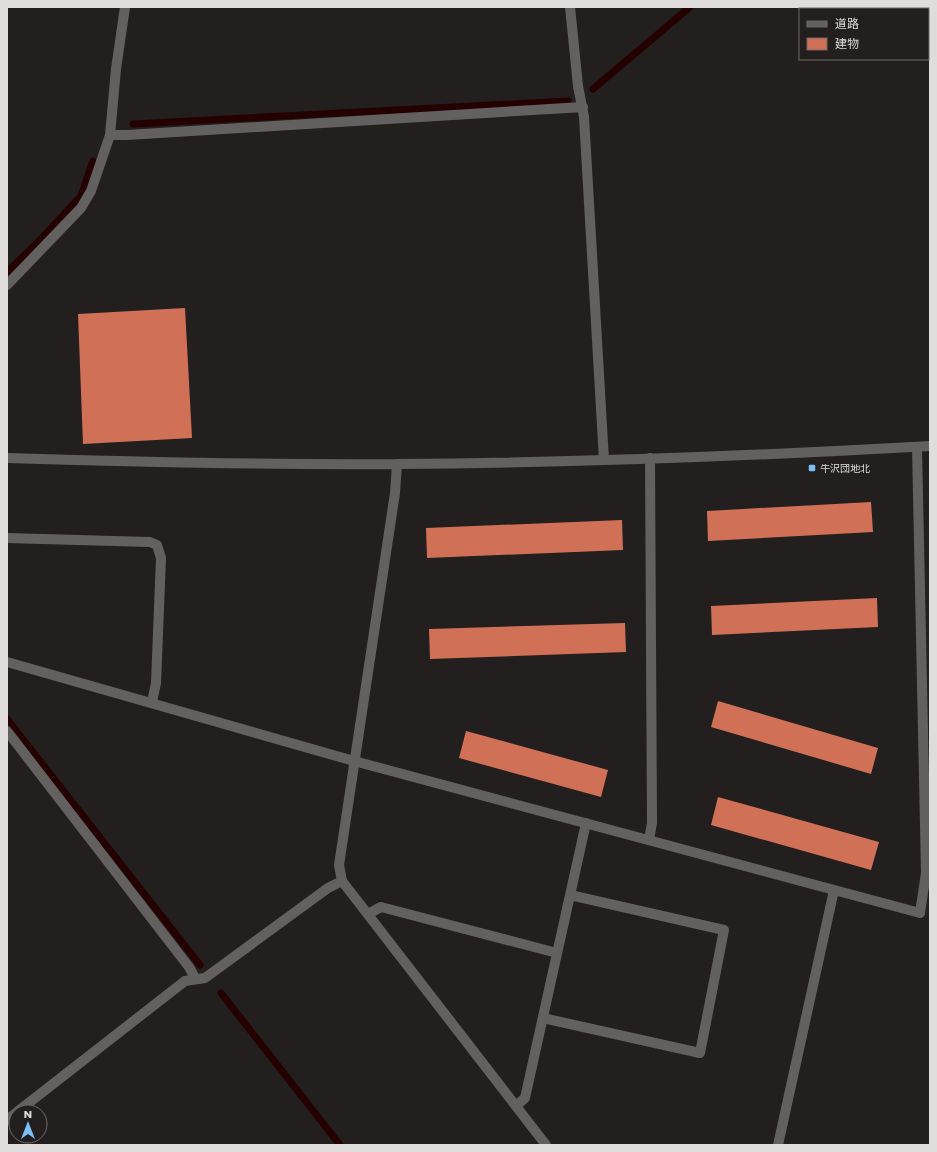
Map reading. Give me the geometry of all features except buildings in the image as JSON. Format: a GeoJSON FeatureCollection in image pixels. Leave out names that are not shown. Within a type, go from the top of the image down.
{"type":"FeatureCollection","features":[{"type":"Feature","properties":{"kind":"street"},"geometry":{"type":"LineString","coordinates":[[7,285],[81,208],[91,191],[110,135],[116,69],[125,7]]}},
{"type":"Feature","properties":{"kind":"street"},"geometry":{"type":"LineString","coordinates":[[570,7],[578,86],[584,117],[604,460]]}},
{"type":"Feature","properties":{"kind":"street"},"geometry":{"type":"LineString","coordinates":[[110,135],[582,107]]}},
{"type":"Feature","properties":{"kind":"street"},"geometry":{"type":"LineString","coordinates":[[7,458],[103,461],[397,464],[604,460],[930,446]]}},
{"type":"Feature","properties":{"kind":"street"},"geometry":{"type":"LineString","coordinates":[[7,662],[152,702],[354,761],[920,913],[926,874],[917,447]]}},
{"type":"Feature","properties":{"kind":"street"},"geometry":{"type":"LineString","coordinates":[[649,840],[652,823],[650,458]]}},
{"type":"Feature","properties":{"kind":"street"},"geometry":{"type":"LineString","coordinates":[[397,464],[395,493],[339,865],[342,881],[546,1145]]}},
{"type":"Feature","properties":{"kind":"street"},"geometry":{"type":"LineString","coordinates":[[7,538],[150,542],[157,545],[161,558],[156,683],[152,702]]}},
{"type":"Feature","properties":{"kind":"street"},"geometry":{"type":"LineString","coordinates":[[7,731],[196,978]]}},
{"type":"Feature","properties":{"kind":"street"},"geometry":{"type":"LineString","coordinates":[[516,1106],[525,1098],[586,823]]}},
{"type":"Feature","properties":{"kind":"street"},"geometry":{"type":"LineString","coordinates":[[27,1104],[185,981],[196,978],[204,978],[328,888],[342,881]]}},
{"type":"Feature","properties":{"kind":"street"},"geometry":{"type":"LineString","coordinates":[[778,1145],[834,890]]}},
{"type":"Feature","properties":{"kind":"street"},"geometry":{"type":"LineString","coordinates":[[543,1018],[700,1053],[724,930],[570,895]]}},
{"type":"Feature","properties":{"kind":"street"},"geometry":{"type":"LineString","coordinates":[[368,914],[381,907],[557,953]]}},
{"type":"Feature","properties":{"kind":"waterway"},"geometry":{"type":"LineString","coordinates":[[593,89],[690,7]]}},
{"type":"Feature","properties":{"kind":"waterway"},"geometry":{"type":"LineString","coordinates":[[133,124],[568,101]]}},
{"type":"Feature","properties":{"kind":"waterway"},"geometry":{"type":"LineString","coordinates":[[7,272],[43,237],[81,196],[93,161]]}},
{"type":"Feature","properties":{"kind":"waterway"},"geometry":{"type":"LineString","coordinates":[[7,719],[200,965]]}},
{"type":"Feature","properties":{"kind":"waterway"},"geometry":{"type":"LineString","coordinates":[[221,993],[340,1145]]}},
{"type":"Feature","properties":{"kind":"place","name":"牛沢団地北"},"geometry":{"type":"Point","coordinates":[812,468]}}]}
